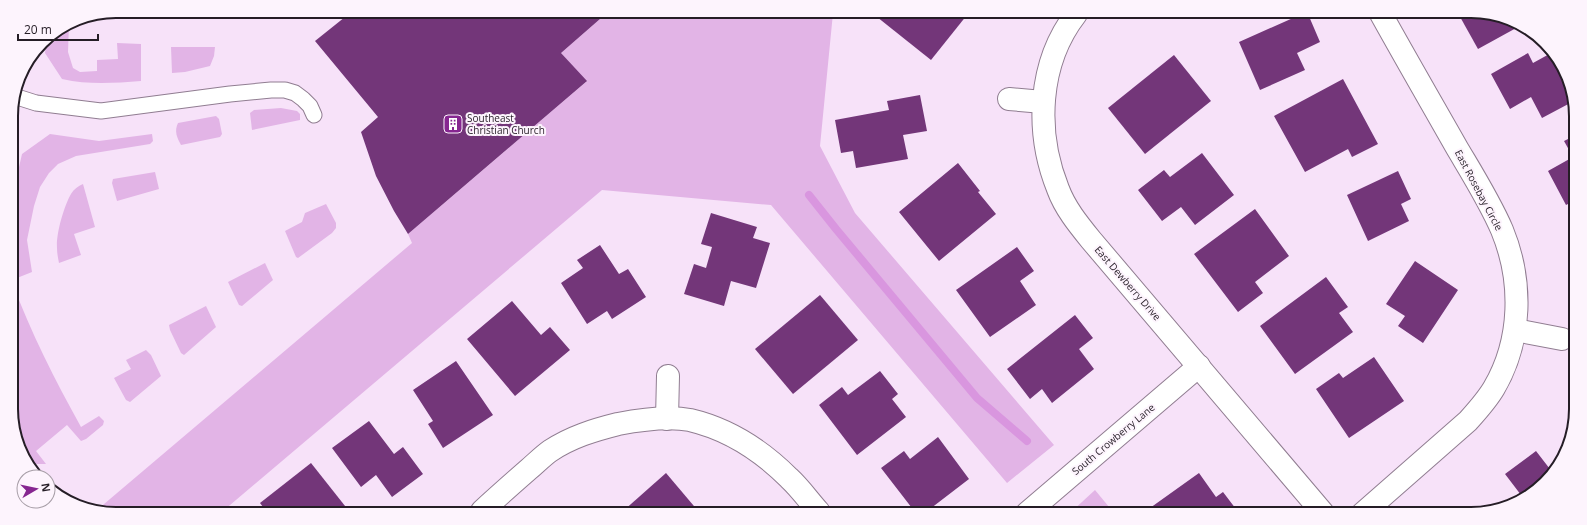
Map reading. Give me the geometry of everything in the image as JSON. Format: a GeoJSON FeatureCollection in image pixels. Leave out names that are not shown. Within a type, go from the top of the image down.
{"type":"FeatureCollection","features":[{"type":"Feature","properties":{"kind":"street","name":"East Dewberry Drive"},"geometry":{"type":"LineString","coordinates":[[1073,18],[1062,35],[1054,53],[1046,82],[1043,102],[1044,135],[1048,158],[1058,190],[1072,216],[1091,240],[1318,507]]}},
{"type":"Feature","properties":{"kind":"street","name":"East Rosebay Circle"},"geometry":{"type":"LineString","coordinates":[[1370,507],[1468,421],[1494,387],[1510,350],[1517,310],[1517,289],[1512,260],[1502,231],[1488,202],[1383,18]]}},
{"type":"Feature","properties":{"kind":"street"},"geometry":{"type":"LineString","coordinates":[[1009,98],[1043,102]]}},
{"type":"Feature","properties":{"kind":"street"},"geometry":{"type":"LineString","coordinates":[[1514,330],[1562,339]]}},
{"type":"Feature","properties":{"kind":"street","name":"South Crowberry Lane"},"geometry":{"type":"LineString","coordinates":[[1034,507],[1199,366]]}},
{"type":"Feature","properties":{"kind":"street"},"geometry":{"type":"LineString","coordinates":[[668,376],[668,419]]}},
{"type":"Feature","properties":{"kind":"street"},"geometry":{"type":"LineString","coordinates":[[487,507],[549,452],[567,441],[602,428],[625,423],[668,419],[689,420],[710,426],[749,445],[789,477],[815,507]]}},
{"type":"Feature","properties":{"kind":"lane"},"geometry":{"type":"LineString","coordinates":[[20,98],[36,103],[101,111],[230,94],[285,90],[295,93],[303,99],[310,106],[314,115]]}},
{"type":"Feature","properties":{"kind":"shaded area"},"geometry":{"type":"Polygon","coordinates":[[[601,18],[833,18],[820,146],[855,213],[1054,445],[1007,483],[771,205],[602,190],[228,507],[102,506],[412,243],[408,234],[586,82],[561,53],[601,18]]]}},
{"type":"Feature","properties":{"kind":"shaded area"},"geometry":{"type":"Polygon","coordinates":[[[69,30],[68,52],[73,68],[80,72],[97,71],[97,60],[118,59],[117,43],[141,44],[141,81],[92,83],[62,79],[45,53],[46,48],[51,42],[69,30]]]}},
{"type":"Feature","properties":{"kind":"shaded area"},"geometry":{"type":"Polygon","coordinates":[[[171,47],[215,47],[214,56],[210,66],[185,72],[172,73],[171,47]]]}},
{"type":"Feature","properties":{"kind":"shaded area"},"geometry":{"type":"Polygon","coordinates":[[[281,108],[297,111],[300,114],[300,120],[252,130],[250,113],[254,110],[281,108]]]}},
{"type":"Feature","properties":{"kind":"shaded area"},"geometry":{"type":"Polygon","coordinates":[[[216,116],[219,119],[222,134],[220,137],[181,145],[176,134],[178,123],[216,116]]]}},
{"type":"Feature","properties":{"kind":"shaded area"},"geometry":{"type":"Polygon","coordinates":[[[50,134],[99,141],[152,134],[153,141],[150,144],[76,156],[58,164],[49,173],[40,187],[34,206],[27,240],[32,272],[18,278],[18,172],[22,154],[50,134]]]}},
{"type":"Feature","properties":{"kind":"shaded area"},"geometry":{"type":"Polygon","coordinates":[[[155,172],[159,189],[117,201],[112,183],[113,179],[155,172]]]}},
{"type":"Feature","properties":{"kind":"shaded area"},"geometry":{"type":"Polygon","coordinates":[[[83,184],[95,227],[74,234],[81,255],[59,263],[57,242],[63,213],[72,192],[83,184]]]}},
{"type":"Feature","properties":{"kind":"shaded area"},"geometry":{"type":"Polygon","coordinates":[[[326,204],[336,223],[336,228],[332,233],[298,258],[296,257],[285,231],[302,222],[305,213],[326,204]]]}},
{"type":"Feature","properties":{"kind":"shaded area"},"geometry":{"type":"Polygon","coordinates":[[[265,263],[273,280],[242,306],[239,305],[228,282],[265,263]]]}},
{"type":"Feature","properties":{"kind":"shaded area"},"geometry":{"type":"Polygon","coordinates":[[[18,297],[44,356],[81,427],[99,416],[104,421],[103,425],[86,439],[81,441],[67,425],[36,451],[46,464],[34,464],[23,441],[20,428],[18,409],[18,297]]]}},
{"type":"Feature","properties":{"kind":"shaded area"},"geometry":{"type":"Polygon","coordinates":[[[206,306],[216,327],[184,355],[181,353],[169,325],[206,306]]]}},
{"type":"Feature","properties":{"kind":"shaded area"},"geometry":{"type":"Polygon","coordinates":[[[146,350],[151,355],[161,376],[130,402],[126,400],[114,378],[131,369],[126,360],[146,350]]]}},
{"type":"Feature","properties":{"kind":"shaded area"},"geometry":{"type":"Polygon","coordinates":[[[1095,490],[1109,507],[1077,507],[1095,490]]]}},
{"type":"Feature","properties":{"kind":"building","name":"Southeast Christian Church"},"geometry":{"type":"Polygon","coordinates":[[[344,18],[601,18],[561,53],[587,81],[408,234],[376,176],[361,132],[378,117],[315,41],[344,18]]]}},
{"type":"Feature","properties":{"kind":"building"},"geometry":{"type":"Polygon","coordinates":[[[878,18],[965,18],[931,60],[878,18]]]}},
{"type":"Feature","properties":{"kind":"building"},"geometry":{"type":"Polygon","coordinates":[[[1293,18],[1310,18],[1320,42],[1297,53],[1305,70],[1260,90],[1239,42],[1293,18]]]}},
{"type":"Feature","properties":{"kind":"building"},"geometry":{"type":"Polygon","coordinates":[[[1461,18],[1497,21],[1515,28],[1478,49],[1461,18]]]}},
{"type":"Feature","properties":{"kind":"building"},"geometry":{"type":"Polygon","coordinates":[[[1528,53],[1533,63],[1548,55],[1553,61],[1564,84],[1568,104],[1542,118],[1531,97],[1510,109],[1491,74],[1528,53]]]}},
{"type":"Feature","properties":{"kind":"building"},"geometry":{"type":"Polygon","coordinates":[[[1174,55],[1211,101],[1145,154],[1108,108],[1174,55]]]}},
{"type":"Feature","properties":{"kind":"building"},"geometry":{"type":"Polygon","coordinates":[[[1343,79],[1378,144],[1352,157],[1348,149],[1305,172],[1274,116],[1343,79]]]}},
{"type":"Feature","properties":{"kind":"building"},"geometry":{"type":"Polygon","coordinates":[[[920,95],[927,131],[903,135],[908,159],[856,168],[853,151],[841,153],[835,120],[889,110],[887,101],[920,95]]]}},
{"type":"Feature","properties":{"kind":"building"},"geometry":{"type":"Polygon","coordinates":[[[1569,138],[1569,150],[1564,141],[1569,138]]]}},
{"type":"Feature","properties":{"kind":"building"},"geometry":{"type":"Polygon","coordinates":[[[1202,153],[1234,195],[1195,225],[1181,207],[1162,221],[1138,190],[1164,170],[1170,177],[1202,153]]]}},
{"type":"Feature","properties":{"kind":"building"},"geometry":{"type":"Polygon","coordinates":[[[1569,159],[1569,204],[1566,205],[1548,171],[1569,159]]]}},
{"type":"Feature","properties":{"kind":"building"},"geometry":{"type":"Polygon","coordinates":[[[958,163],[980,191],[978,192],[996,214],[939,261],[899,212],[958,163]]]}},
{"type":"Feature","properties":{"kind":"building"},"geometry":{"type":"Polygon","coordinates":[[[1398,171],[1411,199],[1401,204],[1409,221],[1368,241],[1347,195],[1398,171]]]}},
{"type":"Feature","properties":{"kind":"building"},"geometry":{"type":"Polygon","coordinates":[[[1255,209],[1289,256],[1255,282],[1263,293],[1238,312],[1194,254],[1255,209]]]}},
{"type":"Feature","properties":{"kind":"building"},"geometry":{"type":"Polygon","coordinates":[[[711,213],[757,227],[753,238],[770,243],[756,288],[731,281],[724,306],[684,294],[694,264],[706,268],[712,247],[701,244],[711,213]]]}},
{"type":"Feature","properties":{"kind":"building"},"geometry":{"type":"Polygon","coordinates":[[[600,245],[619,274],[628,269],[646,297],[612,319],[607,311],[587,324],[561,283],[583,268],[577,260],[600,245]]]}},
{"type":"Feature","properties":{"kind":"building"},"geometry":{"type":"Polygon","coordinates":[[[1017,247],[1034,271],[1020,281],[1036,305],[990,337],[956,290],[1017,247]]]}},
{"type":"Feature","properties":{"kind":"building"},"geometry":{"type":"Polygon","coordinates":[[[1415,261],[1458,290],[1423,343],[1398,326],[1405,316],[1386,304],[1415,261]]]}},
{"type":"Feature","properties":{"kind":"building"},"geometry":{"type":"Polygon","coordinates":[[[1326,277],[1348,307],[1339,313],[1353,332],[1295,374],[1260,326],[1326,277]]]}},
{"type":"Feature","properties":{"kind":"building"},"geometry":{"type":"Polygon","coordinates":[[[820,295],[858,340],[793,394],[755,349],[820,295]]]}},
{"type":"Feature","properties":{"kind":"building"},"geometry":{"type":"Polygon","coordinates":[[[512,301],[541,335],[550,327],[570,350],[515,396],[467,339],[512,301]]]}},
{"type":"Feature","properties":{"kind":"building"},"geometry":{"type":"Polygon","coordinates":[[[1075,315],[1093,338],[1079,349],[1094,369],[1052,403],[1042,389],[1030,399],[1007,369],[1075,315]]]}},
{"type":"Feature","properties":{"kind":"building"},"geometry":{"type":"Polygon","coordinates":[[[1374,357],[1404,401],[1349,438],[1316,389],[1339,373],[1343,378],[1374,357]]]}},
{"type":"Feature","properties":{"kind":"building"},"geometry":{"type":"Polygon","coordinates":[[[456,361],[493,415],[443,448],[428,424],[433,421],[413,390],[456,361]]]}},
{"type":"Feature","properties":{"kind":"building"},"geometry":{"type":"Polygon","coordinates":[[[880,371],[898,394],[892,399],[906,417],[857,455],[819,405],[842,387],[848,395],[880,371]]]}},
{"type":"Feature","properties":{"kind":"building"},"geometry":{"type":"Polygon","coordinates":[[[369,421],[394,454],[403,447],[423,474],[392,497],[376,475],[361,487],[332,448],[369,421]]]}},
{"type":"Feature","properties":{"kind":"building"},"geometry":{"type":"Polygon","coordinates":[[[938,437],[969,479],[933,507],[911,507],[881,468],[904,451],[910,459],[938,437]]]}},
{"type":"Feature","properties":{"kind":"building"},"geometry":{"type":"Polygon","coordinates":[[[1536,451],[1549,468],[1536,483],[1520,494],[1505,474],[1536,451]]]}},
{"type":"Feature","properties":{"kind":"building"},"geometry":{"type":"Polygon","coordinates":[[[311,463],[346,507],[263,507],[260,503],[311,463]]]}},
{"type":"Feature","properties":{"kind":"building"},"geometry":{"type":"Polygon","coordinates":[[[666,473],[695,507],[628,507],[666,473]]]}},
{"type":"Feature","properties":{"kind":"building"},"geometry":{"type":"Polygon","coordinates":[[[1199,473],[1216,497],[1223,492],[1234,507],[1151,507],[1199,473]]]}},
{"type":"Feature","properties":{"kind":"waterway"},"geometry":{"type":"LineString","coordinates":[[809,195],[977,398],[1027,441]]}},
{"type":"Feature","properties":{"kind":"place","name":"Southeast Christian Church"},"geometry":{"type":"Point","coordinates":[453,124]}}]}
